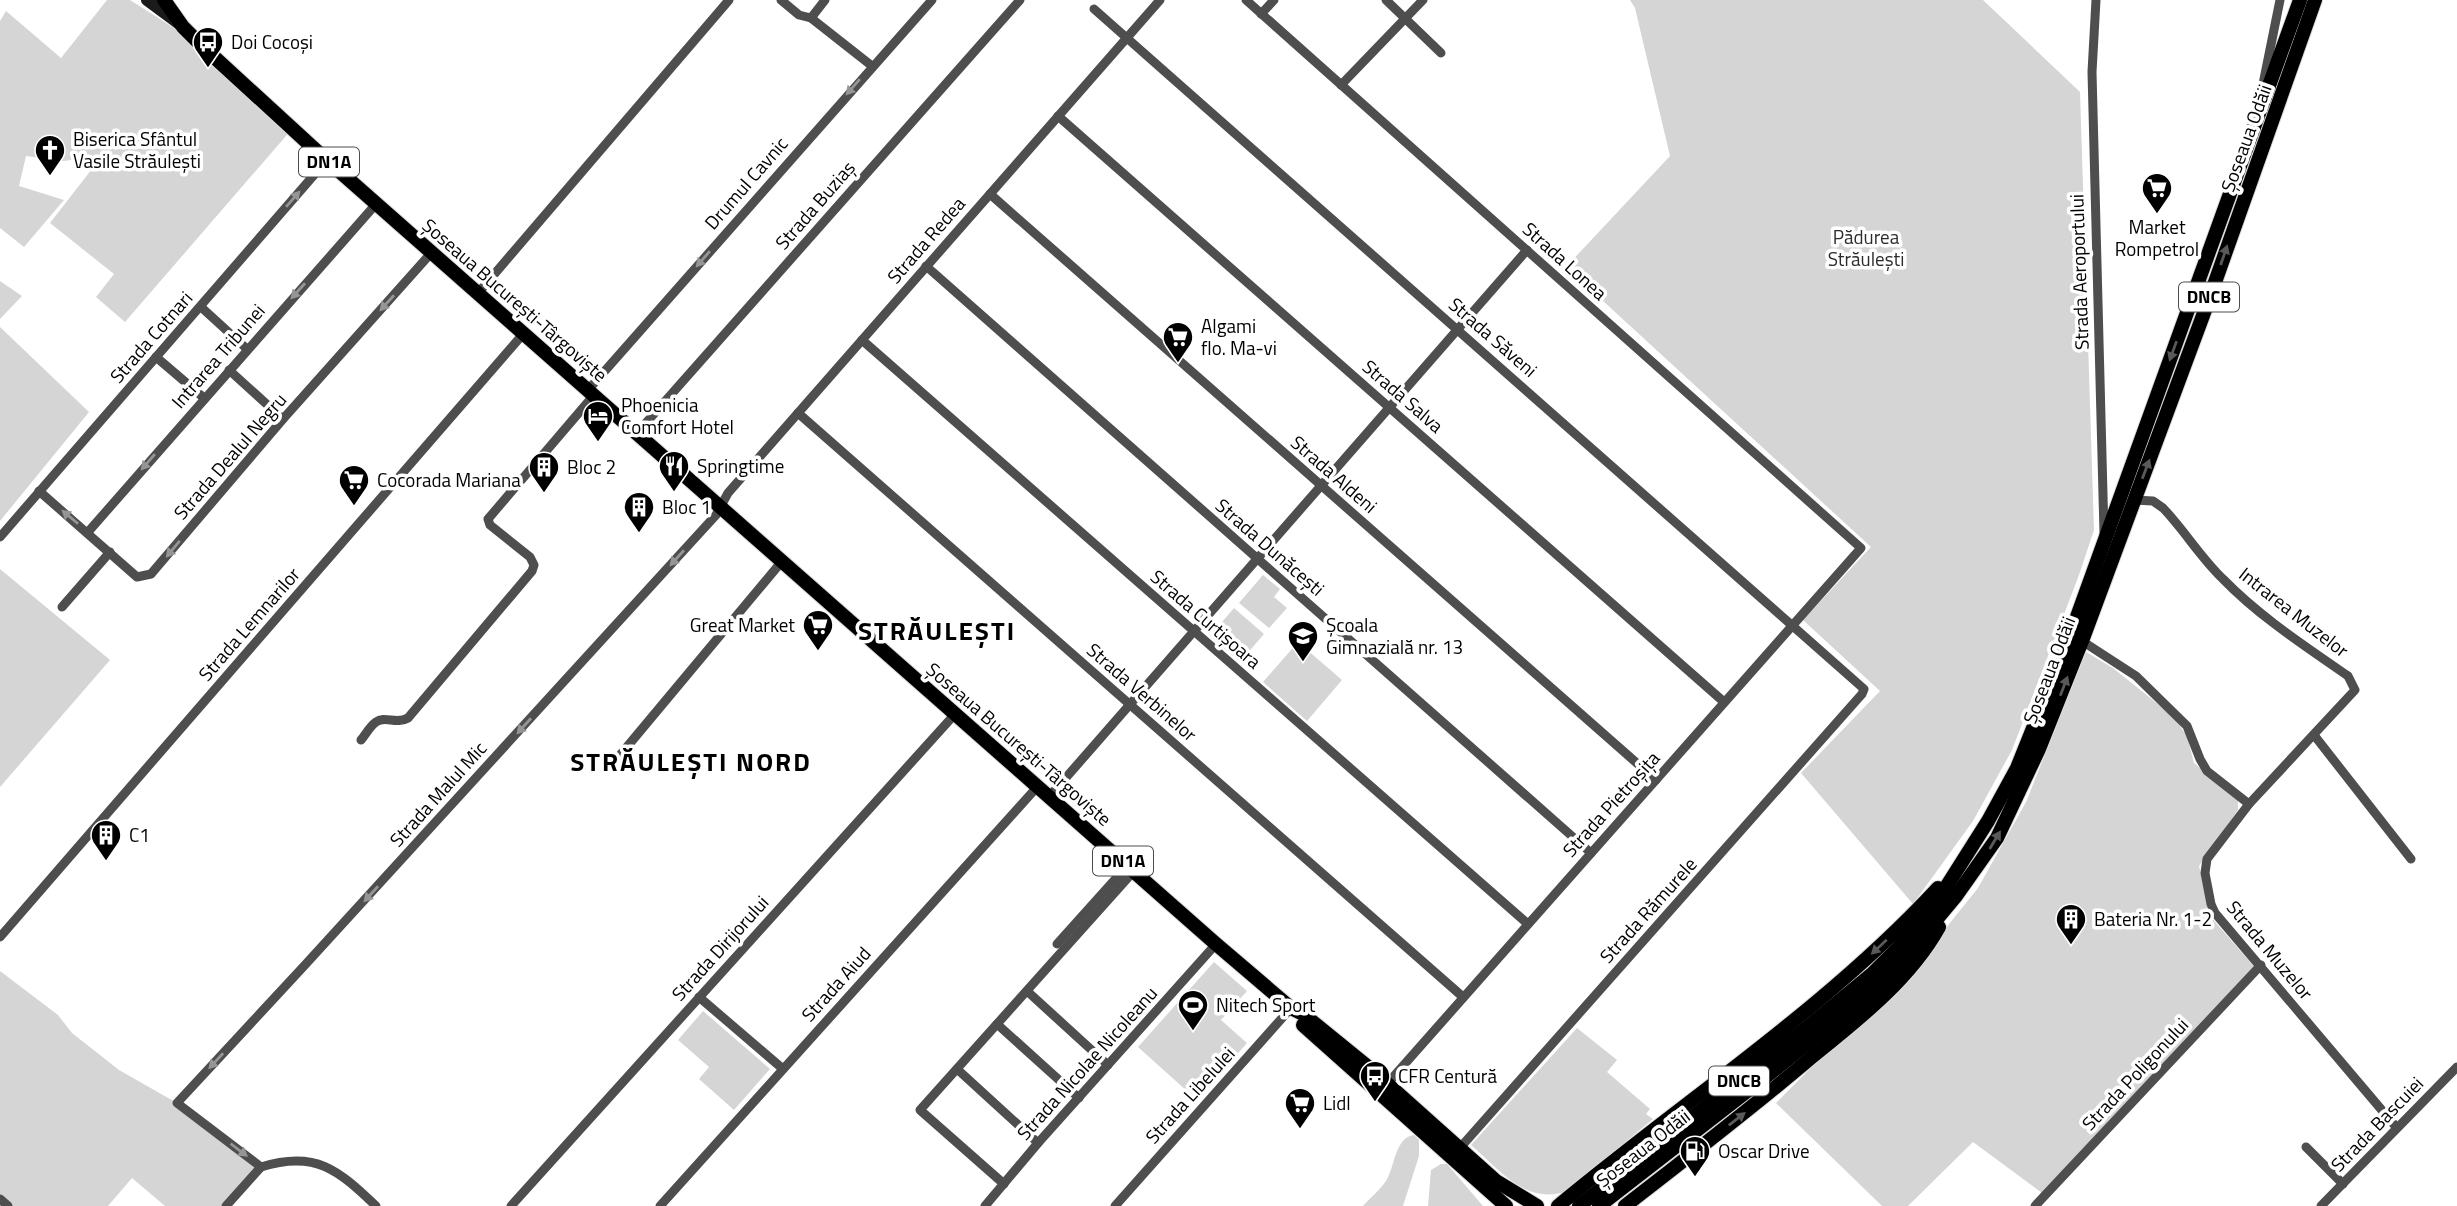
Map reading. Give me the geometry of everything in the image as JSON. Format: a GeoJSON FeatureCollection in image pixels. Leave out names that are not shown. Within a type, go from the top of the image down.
{"type":"FeatureCollection","features":[{"type":"Feature","properties":{"kind":"main road"},"geometry":{"type":"LineString","coordinates":[[147,0],[183,27]]}},
{"type":"Feature","properties":{"kind":"main road","name":"Șoseaua București-Târgoviște"},"geometry":{"type":"LineString","coordinates":[[164,0],[183,27],[376,204],[1216,944],[1291,1008],[1303,1014],[1387,1083],[1505,1188],[1537,1206]]}},
{"type":"Feature","properties":{"kind":"main road","name":"Șoseaua Odăii"},"geometry":{"type":"LineString","coordinates":[[1579,1206],[1620,1182],[1768,1075],[1861,999],[1901,962],[1956,896],[1997,838],[2039,749],[2134,500],[2296,35],[2300,0]]}},
{"type":"Feature","properties":{"kind":"main road","name":"Șoseaua Odăii"},"geometry":{"type":"LineString","coordinates":[[1599,1206],[1620,1182],[1872,974],[1931,911],[1988,821],[2017,768],[2069,639],[2255,126],[2296,35],[2315,0]]}},
{"type":"Feature","properties":{"kind":"main road"},"geometry":{"type":"LineString","coordinates":[[1558,1206],[1835,986],[1912,916],[1961,863]]}},
{"type":"Feature","properties":{"kind":"main road"},"geometry":{"type":"LineString","coordinates":[[1625,1206],[1863,1016],[1926,951],[1956,896]]}},
{"type":"Feature","properties":{"kind":"main road","name":"Șoseaua București-Târgoviște"},"geometry":{"type":"LineString","coordinates":[[1291,1008],[1297,1020],[1506,1206]]}},
{"type":"Feature","properties":{"kind":"main road"},"geometry":{"type":"LineString","coordinates":[[1461,1166],[1490,1206]]}},
{"type":"Feature","properties":{"kind":"street"},"geometry":{"type":"LineString","coordinates":[[479,292],[729,0]]}},
{"type":"Feature","properties":{"kind":"street"},"geometry":{"type":"LineString","coordinates":[[781,0],[799,15],[811,18],[872,66]]}},
{"type":"Feature","properties":{"kind":"street"},"geometry":{"type":"LineString","coordinates":[[811,18],[825,0]]}},
{"type":"Feature","properties":{"kind":"street","name":"Drumul Cavnic"},"geometry":{"type":"LineString","coordinates":[[361,740],[376,722],[382,719],[400,722],[408,718],[532,571],[534,565],[530,557],[490,525],[488,519],[591,393],[932,0]]}},
{"type":"Feature","properties":{"kind":"street","name":"Strada Buziaș"},"geometry":{"type":"LineString","coordinates":[[637,433],[1020,0]]}},
{"type":"Feature","properties":{"kind":"street","name":"Strada Redea"},"geometry":{"type":"LineString","coordinates":[[720,505],[797,413],[1160,0]]}},
{"type":"Feature","properties":{"kind":"street","name":"Strada Lonea"},"geometry":{"type":"LineString","coordinates":[[1246,0],[1861,548]]}},
{"type":"Feature","properties":{"kind":"street"},"geometry":{"type":"LineString","coordinates":[[1261,14],[1274,0]]}},
{"type":"Feature","properties":{"kind":"street"},"geometry":{"type":"LineString","coordinates":[[1386,0],[1441,53]]}},
{"type":"Feature","properties":{"kind":"street"},"geometry":{"type":"LineString","coordinates":[[1341,85],[1423,0]]}},
{"type":"Feature","properties":{"kind":"street","name":"Strada Aeroportului"},"geometry":{"type":"LineString","coordinates":[[2096,0],[2092,72],[2104,543]]}},
{"type":"Feature","properties":{"kind":"street","name":"Șoseaua Odăii"},"geometry":{"type":"LineString","coordinates":[[2255,126],[2280,0]]}},
{"type":"Feature","properties":{"kind":"street","name":"Strada Săveni"},"geometry":{"type":"LineString","coordinates":[[1094,9],[1863,686],[1862,694]]}},
{"type":"Feature","properties":{"kind":"street","name":"Strada Salva"},"geometry":{"type":"LineString","coordinates":[[1058,116],[1724,702]]}},
{"type":"Feature","properties":{"kind":"street","name":"Strada Cotnari"},"geometry":{"type":"LineString","coordinates":[[0,537],[327,160]]}},
{"type":"Feature","properties":{"kind":"street","name":"Strada Aldeni"},"geometry":{"type":"LineString","coordinates":[[990,194],[1656,780]]}},
{"type":"Feature","properties":{"kind":"street","name":"Intrarea Tribunei"},"geometry":{"type":"LineString","coordinates":[[88,532],[376,204]]}},
{"type":"Feature","properties":{"kind":"street"},"geometry":{"type":"LineString","coordinates":[[1049,797],[1527,250]]}},
{"type":"Feature","properties":{"kind":"street","name":"Strada Dealul Negru"},"geometry":{"type":"LineString","coordinates":[[39,491],[137,577],[151,574],[283,419],[432,252]]}},
{"type":"Feature","properties":{"kind":"street","name":"Strada Dunăcești"},"geometry":{"type":"LineString","coordinates":[[926,266],[1591,853]]}},
{"type":"Feature","properties":{"kind":"street"},"geometry":{"type":"LineString","coordinates":[[201,307],[247,349]]}},
{"type":"Feature","properties":{"kind":"street","name":"Strada Lemnarilor"},"geometry":{"type":"LineString","coordinates":[[0,937],[524,333]]}},
{"type":"Feature","properties":{"kind":"street","name":"Strada Curtișoara"},"geometry":{"type":"LineString","coordinates":[[862,340],[1528,924]]}},
{"type":"Feature","properties":{"kind":"street"},"geometry":{"type":"LineString","coordinates":[[156,357],[204,398]]}},
{"type":"Feature","properties":{"kind":"street"},"geometry":{"type":"LineString","coordinates":[[229,370],[283,419]]}},
{"type":"Feature","properties":{"kind":"street","name":"Strada Verbinelor"},"geometry":{"type":"LineString","coordinates":[[797,413],[1463,997]]}},
{"type":"Feature","properties":{"kind":"street","name":"Intrarea Muzelor"},"geometry":{"type":"LineString","coordinates":[[2134,500],[2153,501],[2163,508],[2220,577],[2241,597],[2353,682],[2355,690],[2249,804]]}},
{"type":"Feature","properties":{"kind":"street","name":"Strada Malul Mic"},"geometry":{"type":"LineString","coordinates":[[261,1167],[177,1102],[716,515],[720,505]]}},
{"type":"Feature","properties":{"kind":"street","name":"Strada Pietroșița"},"geometry":{"type":"LineString","coordinates":[[1387,1083],[1861,548]]}},
{"type":"Feature","properties":{"kind":"street"},"geometry":{"type":"LineString","coordinates":[[62,607],[110,552]]}},
{"type":"Feature","properties":{"kind":"street"},"geometry":{"type":"LineString","coordinates":[[621,754],[783,560]]}},
{"type":"Feature","properties":{"kind":"street"},"geometry":{"type":"LineString","coordinates":[[2081,640],[2136,676],[2187,726],[2207,771],[2249,804]]}},
{"type":"Feature","properties":{"kind":"street","name":"Strada Rămurele"},"geometry":{"type":"LineString","coordinates":[[1459,1149],[1862,694]]}},
{"type":"Feature","properties":{"kind":"street","name":"Strada Dirijorului"},"geometry":{"type":"LineString","coordinates":[[510,1206],[955,713]]}},
{"type":"Feature","properties":{"kind":"street"},"geometry":{"type":"LineString","coordinates":[[2314,735],[2411,859]]}},
{"type":"Feature","properties":{"kind":"street","name":"Strada Aiud"},"geometry":{"type":"LineString","coordinates":[[660,1206],[1038,786]]}},
{"type":"Feature","properties":{"kind":"street","name":"Strada Muzelor"},"geometry":{"type":"LineString","coordinates":[[2249,804],[2207,859],[2205,873],[2215,914],[2397,1128]]}},
{"type":"Feature","properties":{"kind":"street"},"geometry":{"type":"LineString","coordinates":[[1057,944],[1131,868]]}},
{"type":"Feature","properties":{"kind":"street"},"geometry":{"type":"LineString","coordinates":[[1004,1184],[920,1110],[1131,868]]}},
{"type":"Feature","properties":{"kind":"street","name":"Strada Nicolae Nicoleanu"},"geometry":{"type":"LineString","coordinates":[[985,1206],[1216,944]]}},
{"type":"Feature","properties":{"kind":"street","name":"Strada Poligonului"},"geometry":{"type":"LineString","coordinates":[[2035,1206],[2261,965]]}},
{"type":"Feature","properties":{"kind":"street"},"geometry":{"type":"LineString","coordinates":[[1027,990],[1108,1065]]}},
{"type":"Feature","properties":{"kind":"street"},"geometry":{"type":"LineString","coordinates":[[699,998],[783,1069]]}},
{"type":"Feature","properties":{"kind":"street","name":"Strada Libelulei"},"geometry":{"type":"LineString","coordinates":[[1115,1206],[1291,1008]]}},
{"type":"Feature","properties":{"kind":"street"},"geometry":{"type":"LineString","coordinates":[[997,1024],[1079,1098]]}},
{"type":"Feature","properties":{"kind":"street","name":"Strada Bascuiei"},"geometry":{"type":"LineString","coordinates":[[2321,1206],[2457,1067]]}},
{"type":"Feature","properties":{"kind":"street"},"geometry":{"type":"LineString","coordinates":[[957,1069],[1038,1143]]}},
{"type":"Feature","properties":{"kind":"street"},"geometry":{"type":"LineString","coordinates":[[2306,1147],[2343,1184]]}},
{"type":"Feature","properties":{"kind":"street"},"geometry":{"type":"LineString","coordinates":[[226,1206],[261,1167],[286,1161],[320,1163],[331,1168],[376,1206]]}},
{"type":"Feature","properties":{"kind":"street"},"geometry":{"type":"LineString","coordinates":[[0,1199],[8,1206]]}},
{"type":"Feature","properties":{"kind":"green space"},"geometry":{"type":"Polygon","coordinates":[[[107,0],[130,0],[201,45],[292,129],[125,322],[96,297],[114,274],[50,223],[102,156],[63,161],[26,156],[19,186],[64,200],[24,247],[0,228],[0,21],[6,11],[61,58],[107,0]]]}},
{"type":"Feature","properties":{"kind":"green space","name":"Pădurea Străulești"},"geometry":{"type":"Polygon","coordinates":[[[1630,0],[1983,0],[2080,92],[2094,530],[2012,750],[1973,821],[1913,904],[1801,773],[1880,691],[1803,620],[1871,547],[1566,267],[1670,156],[1635,8],[1630,0]]]}},
{"type":"Feature","properties":{"kind":"green space"},"geometry":{"type":"Polygon","coordinates":[[[0,281],[22,296],[0,319],[0,281]]]}},
{"type":"Feature","properties":{"kind":"green space"},"geometry":{"type":"Polygon","coordinates":[[[0,327],[89,412],[0,521],[0,327]]]}},
{"type":"Feature","properties":{"kind":"green space"},"geometry":{"type":"Polygon","coordinates":[[[0,569],[110,660],[0,787],[0,569]]]}},
{"type":"Feature","properties":{"kind":"green space"},"geometry":{"type":"Polygon","coordinates":[[[1263,575],[1280,589],[1274,597],[1287,608],[1269,628],[1239,603],[1263,575]]]}},
{"type":"Feature","properties":{"kind":"green space"},"geometry":{"type":"Polygon","coordinates":[[[1234,608],[1264,634],[1240,662],[1210,636],[1234,608]]]}},
{"type":"Feature","properties":{"kind":"green space"},"geometry":{"type":"Polygon","coordinates":[[[1298,642],[1342,680],[1307,721],[1263,682],[1298,642]]]}},
{"type":"Feature","properties":{"kind":"green space"},"geometry":{"type":"Polygon","coordinates":[[[2086,652],[2113,668],[2174,717],[2187,736],[2194,763],[2238,800],[2238,810],[2199,866],[2210,916],[2257,970],[2042,1193],[1973,1142],[1908,1206],[1882,1206],[1776,1103],[1929,949],[1978,888],[2026,802],[2086,652]]]}},
{"type":"Feature","properties":{"kind":"green space","name":"Nitech Sport"},"geometry":{"type":"Polygon","coordinates":[[[1214,962],[1247,991],[1221,1020],[1247,1043],[1197,1100],[1138,1047],[1214,962]]]}},
{"type":"Feature","properties":{"kind":"green space"},"geometry":{"type":"Polygon","coordinates":[[[0,971],[58,1015],[72,1033],[119,1070],[177,1103],[261,1167],[226,1206],[165,1206],[132,1178],[108,1206],[0,1206],[0,971]]]}},
{"type":"Feature","properties":{"kind":"green space"},"geometry":{"type":"Polygon","coordinates":[[[703,1011],[770,1069],[734,1110],[699,1079],[709,1067],[678,1040],[703,1011]]]}},
{"type":"Feature","properties":{"kind":"green space"},"geometry":{"type":"Polygon","coordinates":[[[1577,1028],[1617,1060],[1607,1072],[1650,1109],[1646,1114],[1653,1119],[1565,1192],[1537,1193],[1525,1189],[1502,1174],[1471,1145],[1577,1028]]]}},
{"type":"Feature","properties":{"kind":"green space"},"geometry":{"type":"Polygon","coordinates":[[[1414,1135],[1419,1140],[1419,1156],[1403,1206],[1363,1206],[1386,1181],[1403,1141],[1414,1135]]]}},
{"type":"Feature","properties":{"kind":"green space"},"geometry":{"type":"Polygon","coordinates":[[[1441,1164],[1447,1164],[1483,1206],[1428,1206],[1431,1170],[1441,1164]]]}},
{"type":"Feature","properties":{"kind":"place","name":"Doi Cocoși"},"geometry":{"type":"Point","coordinates":[208,69]}},
{"type":"Feature","properties":{"kind":"place","name":"Biserica Sfântul Vasile Străulești"},"geometry":{"type":"Point","coordinates":[50,177]}},
{"type":"Feature","properties":{"kind":"place","name":"Market Rompetrol"},"geometry":{"type":"Point","coordinates":[2157,215]}},
{"type":"Feature","properties":{"kind":"place","name":"Algami flo. Ma-vi"},"geometry":{"type":"Point","coordinates":[1178,364]}},
{"type":"Feature","properties":{"kind":"place","name":"Phoenicia Comfort Hotel"},"geometry":{"type":"Point","coordinates":[598,443]}},
{"type":"Feature","properties":{"kind":"place","name":"Springtime"},"geometry":{"type":"Point","coordinates":[674,493]}},
{"type":"Feature","properties":{"kind":"place","name":"Bloc 2"},"geometry":{"type":"Point","coordinates":[544,494]}},
{"type":"Feature","properties":{"kind":"place","name":"Cocorada Mariana"},"geometry":{"type":"Point","coordinates":[354,507]}},
{"type":"Feature","properties":{"kind":"place","name":"Bloc 1"},"geometry":{"type":"Point","coordinates":[639,534]}},
{"type":"Feature","properties":{"kind":"place","name":"Great Market"},"geometry":{"type":"Point","coordinates":[818,652]}},
{"type":"Feature","properties":{"kind":"place","name":"Școala Gimnazială nr. 13"},"geometry":{"type":"Point","coordinates":[1303,663]}},
{"type":"Feature","properties":{"kind":"place","name":"C1"},"geometry":{"type":"Point","coordinates":[106,862]}},
{"type":"Feature","properties":{"kind":"place","name":"Bateria Nr. 1-2"},"geometry":{"type":"Point","coordinates":[2071,946]}},
{"type":"Feature","properties":{"kind":"place","name":"Nitech Sport"},"geometry":{"type":"Point","coordinates":[1193,1032]}},
{"type":"Feature","properties":{"kind":"place","name":"CFR Centură"},"geometry":{"type":"Point","coordinates":[1375,1103]}},
{"type":"Feature","properties":{"kind":"place","name":"Lidl"},"geometry":{"type":"Point","coordinates":[1300,1130]}},
{"type":"Feature","properties":{"kind":"place","name":"Oscar Drive"},"geometry":{"type":"Point","coordinates":[1695,1178]}},
{"type":"Feature","properties":{"kind":"district","name":"STRĂULEŞTI"},"geometry":{"type":"Point","coordinates":[937,631]}},
{"type":"Feature","properties":{"kind":"district","name":"STRĂULEȘTI NORD"},"geometry":{"type":"Point","coordinates":[691,762]}}]}
